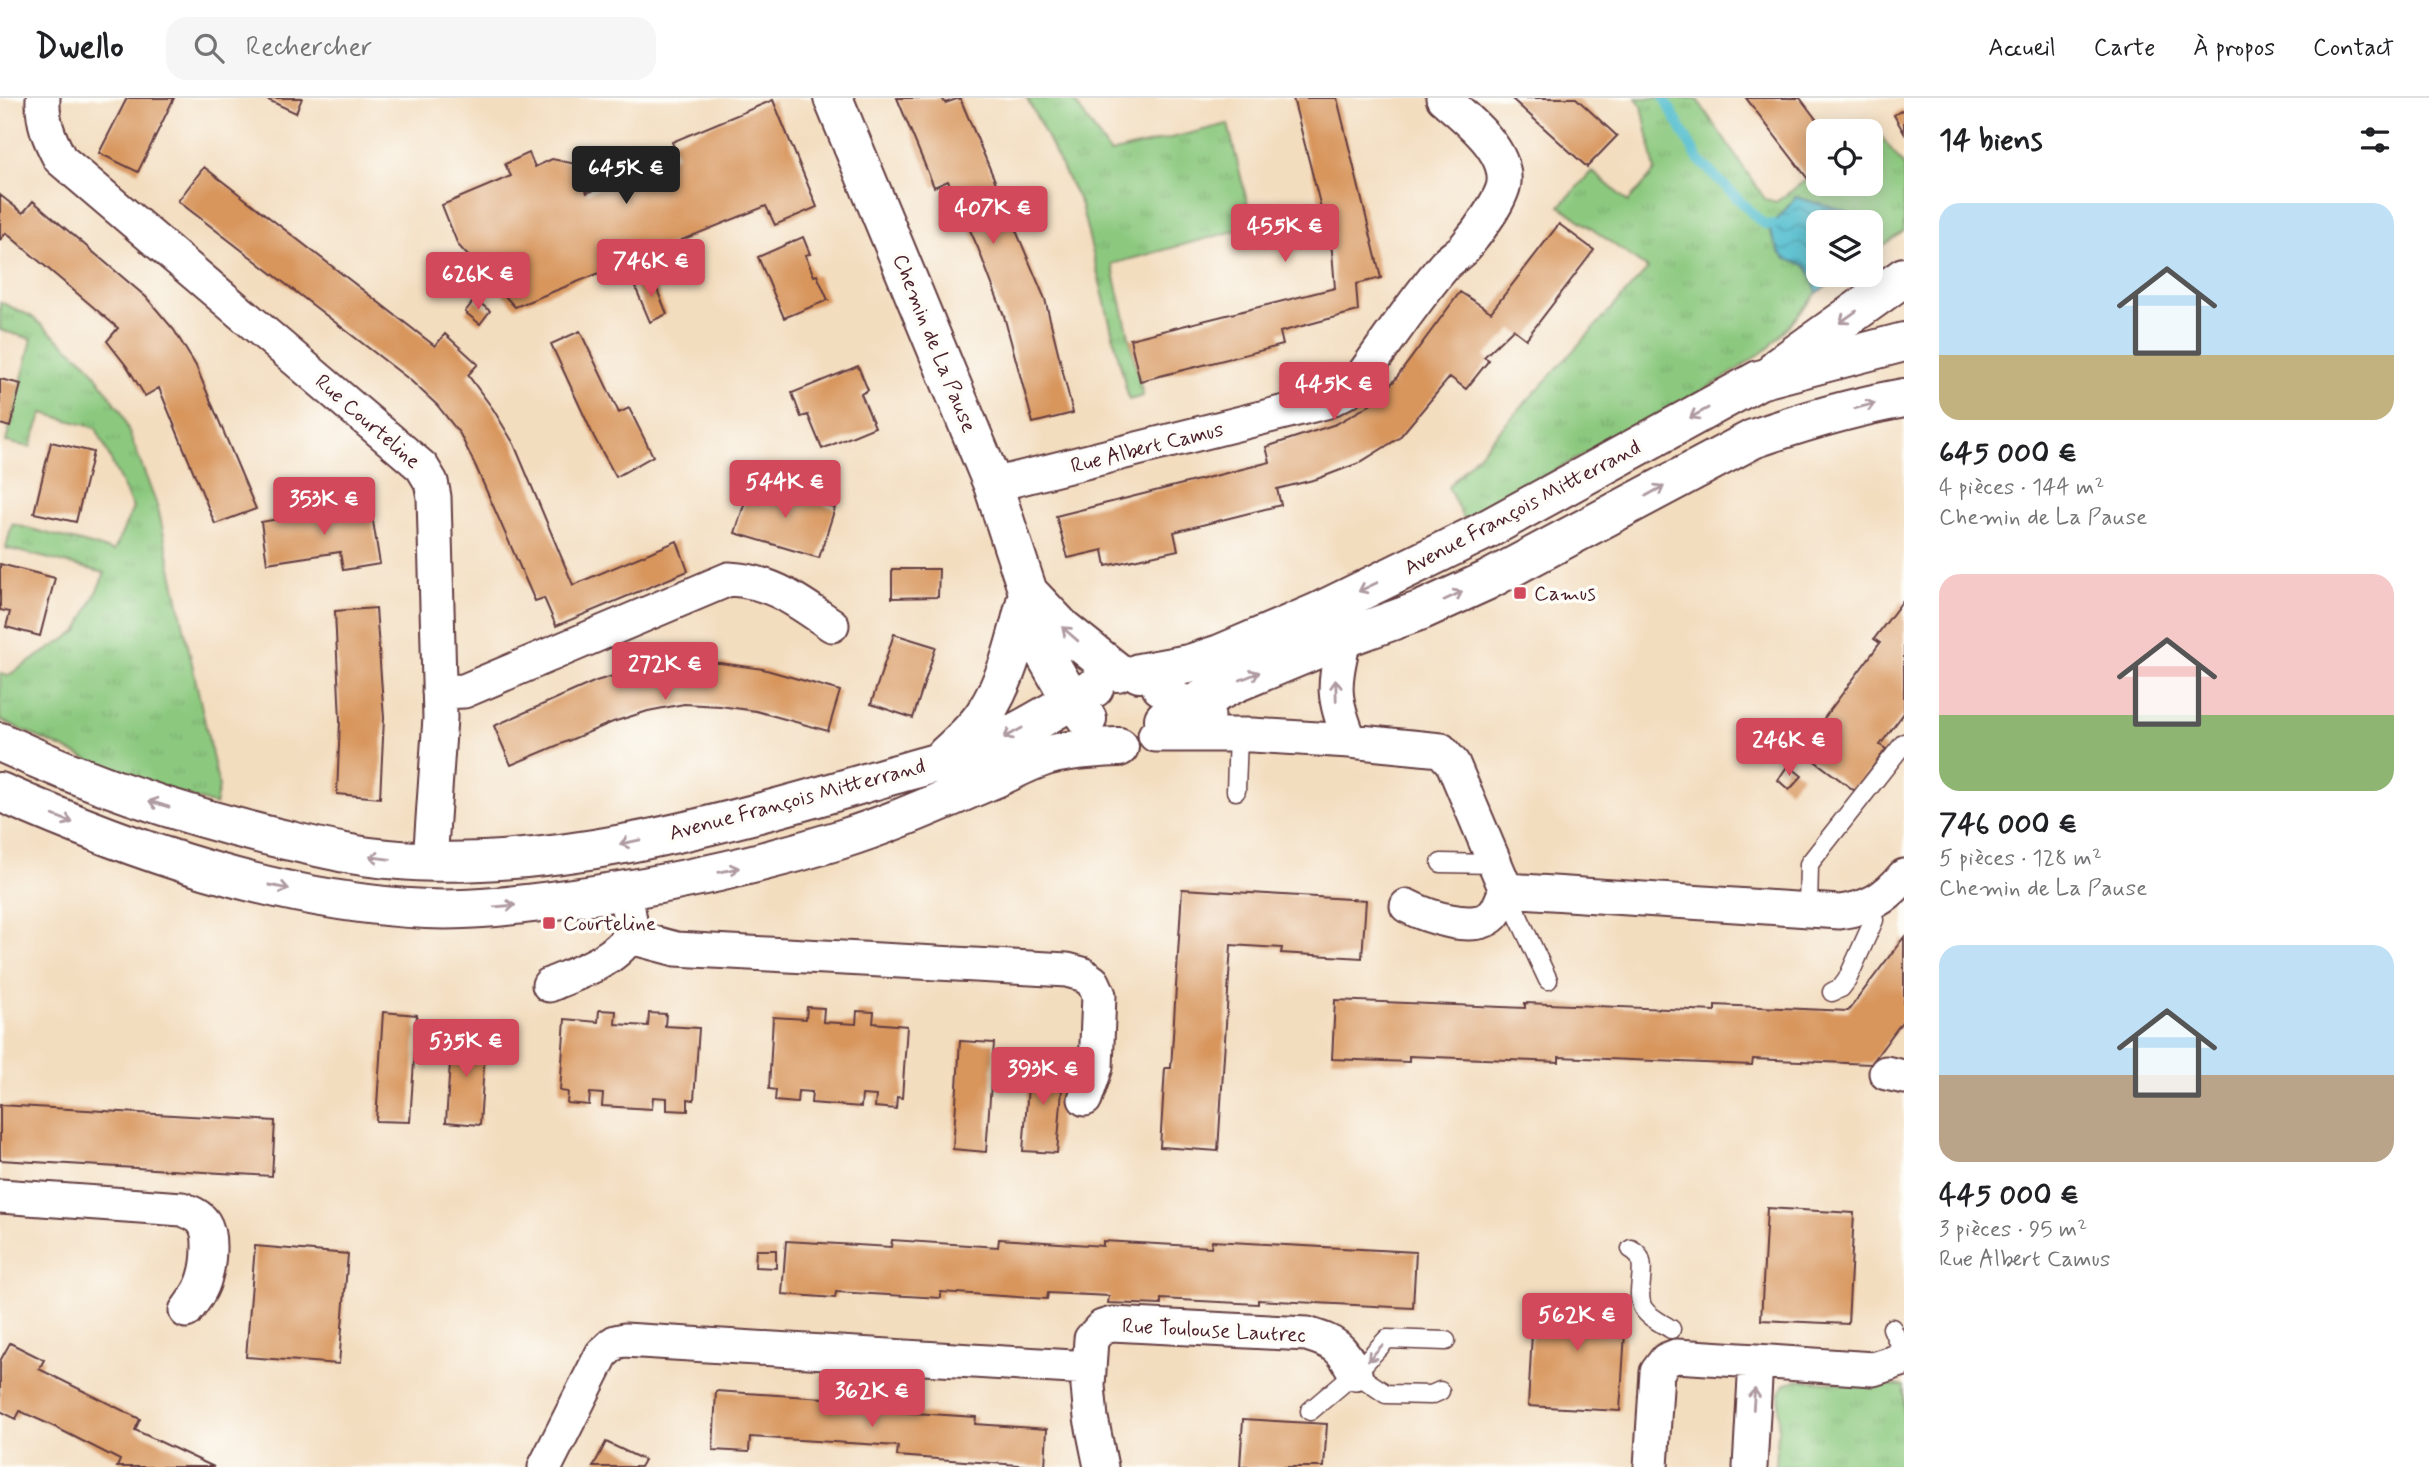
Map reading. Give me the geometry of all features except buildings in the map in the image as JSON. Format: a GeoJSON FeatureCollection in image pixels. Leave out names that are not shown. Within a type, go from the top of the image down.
{"type":"FeatureCollection","features":[{"type":"Feature","properties":{"kind":"street","name":"Rue Courteline"},"geometry":{"type":"LineString","coordinates":[[43,98],[42,115],[48,138],[60,159],[422,467],[431,482],[434,497],[440,718],[430,862]]}},
{"type":"Feature","properties":{"kind":"street","name":"Chemin de La Pause"},"geometry":{"type":"LineString","coordinates":[[833,98],[993,485],[1028,592],[1042,649],[1130,705]]}},
{"type":"Feature","properties":{"kind":"street","name":"Rue Albert Camus"},"geometry":{"type":"LineString","coordinates":[[993,485],[1325,402],[1347,391],[1363,375],[1444,265],[1465,247],[1501,195],[1503,170],[1495,152],[1478,129],[1443,98]]}},
{"type":"Feature","properties":{"kind":"street"},"geometry":{"type":"LineString","coordinates":[[1759,380],[1904,277]]}},
{"type":"Feature","properties":{"kind":"street","name":"Avenue François Mitterrand"},"geometry":{"type":"LineString","coordinates":[[0,792],[118,841],[229,876],[386,906],[477,909],[625,891],[750,865],[888,824],[1049,755],[1083,749],[1130,705],[1188,664],[1220,654],[1316,613],[1482,532],[1759,380],[1904,342]]}},
{"type":"Feature","properties":{"kind":"street","name":"Avenue François Mitterrand"},"geometry":{"type":"LineString","coordinates":[[0,742],[134,797],[235,828],[342,853],[430,862],[516,859],[604,847],[776,809],[938,762],[999,741],[1130,705],[1235,682],[1422,610],[1486,581],[1753,439],[1875,403],[1904,398]]}},
{"type":"Feature","properties":{"kind":"street"},"geometry":{"type":"LineString","coordinates":[[439,692],[464,691],[730,579],[780,590],[832,625]]}},
{"type":"Feature","properties":{"kind":"street"},"geometry":{"type":"LineString","coordinates":[[938,762],[971,732],[985,714],[1016,641],[1028,592]]}},
{"type":"Feature","properties":{"kind":"street","name":"Chemin de La Pause"},"geometry":{"type":"LineString","coordinates":[[1028,592],[1130,705]]}},
{"type":"Feature","properties":{"kind":"street"},"geometry":{"type":"LineString","coordinates":[[1344,638],[1335,678],[1335,695],[1338,711],[1350,741]]}},
{"type":"Feature","properties":{"kind":"street"},"geometry":{"type":"LineString","coordinates":[[1130,705],[1245,735],[1441,750],[1448,756],[1501,877],[1496,913],[1484,921],[1474,923],[1441,920],[1406,906]]}},
{"type":"Feature","properties":{"kind":"street"},"geometry":{"type":"LineString","coordinates":[[1130,705],[1245,735]]}},
{"type":"Feature","properties":{"kind":"street"},"geometry":{"type":"LineString","coordinates":[[1501,877],[1840,912],[1869,906],[1884,898],[1904,876]]}},
{"type":"Feature","properties":{"kind":"street"},"geometry":{"type":"LineString","coordinates":[[549,985],[605,960],[625,944],[632,932],[625,891]]}},
{"type":"Feature","properties":{"kind":"street"},"geometry":{"type":"LineString","coordinates":[[632,932],[642,940],[676,948],[1067,970],[1104,978],[1099,995],[1095,1093]]}},
{"type":"Feature","properties":{"kind":"street"},"geometry":{"type":"LineString","coordinates":[[0,1196],[182,1209],[195,1214],[206,1225],[209,1238],[206,1276],[186,1311]]}},
{"type":"Feature","properties":{"kind":"street","name":"Rue Toulouse Lautrec"},"geometry":{"type":"LineString","coordinates":[[1101,1467],[1091,1418],[1088,1368],[1091,1339],[1102,1327],[1112,1324],[1307,1334],[1329,1341],[1345,1353],[1355,1373]]}},
{"type":"Feature","properties":{"kind":"street"},"geometry":{"type":"LineString","coordinates":[[545,1467],[602,1354],[615,1342],[624,1340],[1088,1368]]}},
{"type":"Feature","properties":{"kind":"street"},"geometry":{"type":"LineString","coordinates":[[1651,1467],[1657,1372],[1673,1343],[1756,1361],[1874,1369],[1904,1357]]}},
{"type":"Feature","properties":{"kind":"street"},"geometry":{"type":"LineString","coordinates":[[1750,1467],[1756,1361]]}},
{"type":"Feature","properties":{"kind":"lane"},"geometry":{"type":"LineString","coordinates":[[1236,791],[1245,735]]}},
{"type":"Feature","properties":{"kind":"lane"},"geometry":{"type":"LineString","coordinates":[[1808,910],[1810,864],[1904,743]]}},
{"type":"Feature","properties":{"kind":"lane"},"geometry":{"type":"LineString","coordinates":[[1441,863],[1501,877],[1548,980]]}},
{"type":"Feature","properties":{"kind":"lane"},"geometry":{"type":"LineString","coordinates":[[1832,992],[1841,988],[1847,980],[1874,920],[1869,906]]}},
{"type":"Feature","properties":{"kind":"lane"},"geometry":{"type":"LineString","coordinates":[[1631,1249],[1637,1252],[1642,1263],[1641,1302],[1644,1310],[1673,1343]]}},
{"type":"Feature","properties":{"kind":"lane"},"geometry":{"type":"LineString","coordinates":[[1892,1328],[1904,1357]]}},
{"type":"Feature","properties":{"kind":"lane"},"geometry":{"type":"LineString","coordinates":[[1310,1411],[1355,1373],[1387,1339],[1446,1341]]}},
{"type":"Feature","properties":{"kind":"lane"},"geometry":{"type":"LineString","coordinates":[[1355,1373],[1386,1394],[1431,1395],[1440,1391]]}},
{"type":"Feature","properties":{"kind":"green space"},"geometry":{"type":"Polygon","coordinates":[[[1027,98],[1072,98],[1110,153],[1228,124],[1253,226],[1112,264],[1143,396],[1129,400],[1081,205],[1027,98]]]}},
{"type":"Feature","properties":{"kind":"green space"},"geometry":{"type":"Polygon","coordinates":[[[1636,98],[1696,98],[1765,199],[1776,202],[1806,180],[1806,196],[1883,196],[1883,139],[1904,166],[1904,231],[1883,246],[1883,210],[1806,210],[1806,287],[1825,287],[1770,347],[1723,379],[1464,520],[1448,487],[1648,269],[1560,206],[1592,171],[1628,202],[1655,171],[1642,106],[1636,98]]]}},
{"type":"Feature","properties":{"kind":"green space"},"geometry":{"type":"Polygon","coordinates":[[[0,302],[31,316],[88,364],[121,411],[158,508],[219,787],[215,805],[116,772],[0,720],[0,673],[7,676],[78,631],[105,573],[6,548],[12,524],[114,551],[133,508],[96,428],[43,413],[30,447],[6,442],[32,339],[0,330],[0,302]]]}},
{"type":"Feature","properties":{"kind":"green space"},"geometry":{"type":"Polygon","coordinates":[[[1796,1380],[1904,1386],[1904,1467],[1776,1467],[1780,1393],[1786,1383],[1796,1380]]]}},
{"type":"Feature","properties":{"kind":"water"},"geometry":{"type":"Polygon","coordinates":[[[1796,197],[1841,210],[1806,210],[1806,267],[1786,259],[1779,252],[1769,229],[1796,197]]]}},
{"type":"Feature","properties":{"kind":"water"},"geometry":{"type":"Polygon","coordinates":[[[1815,287],[1825,287],[1817,293],[1815,287]]]}},
{"type":"Feature","properties":{"kind":"waterway"},"geometry":{"type":"LineString","coordinates":[[1664,98],[1698,159],[1759,220],[1766,225],[1774,224]]}},
{"type":"Feature","properties":{"kind":"place","name":"Camus"},"geometry":{"type":"Point","coordinates":[1520,593]}},
{"type":"Feature","properties":{"kind":"place","name":"Courteline"},"geometry":{"type":"Point","coordinates":[549,923]}}]}
